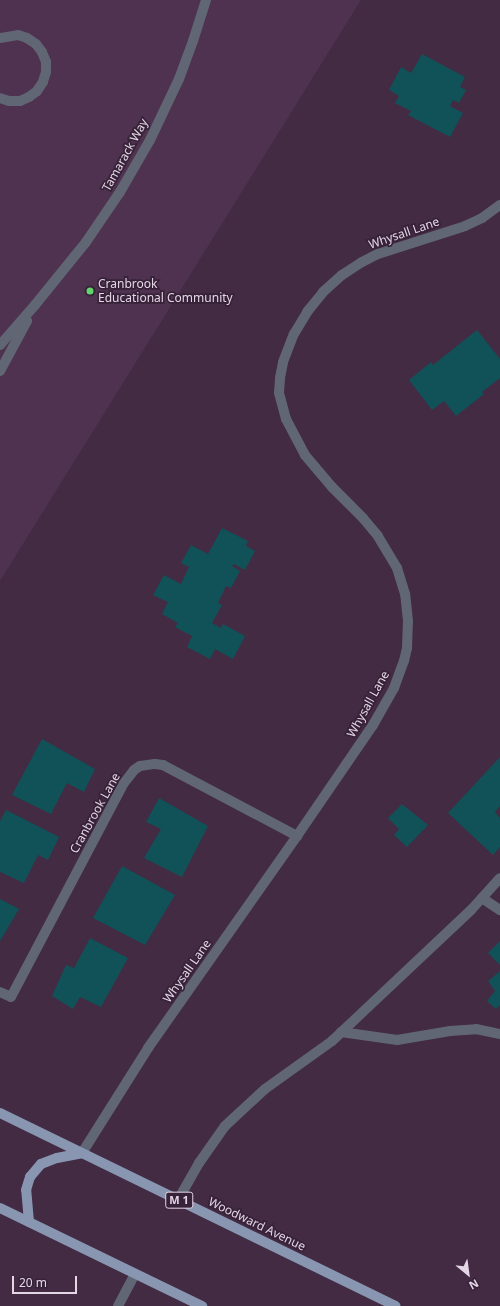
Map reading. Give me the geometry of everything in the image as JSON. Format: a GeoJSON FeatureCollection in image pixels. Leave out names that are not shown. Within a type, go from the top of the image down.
{"type":"FeatureCollection","features":[{"type":"Feature","properties":{"kind":"main road","name":"Woodward Avenue"},"geometry":{"type":"LineString","coordinates":[[0,1114],[395,1306]]}},
{"type":"Feature","properties":{"kind":"main road"},"geometry":{"type":"LineString","coordinates":[[29,1222],[26,1190],[30,1177],[41,1164],[57,1158],[82,1153]]}},
{"type":"Feature","properties":{"kind":"main road"},"geometry":{"type":"LineString","coordinates":[[0,1208],[202,1306]]}},
{"type":"Feature","properties":{"kind":"street","name":"Tamarack Way"},"geometry":{"type":"LineString","coordinates":[[0,345],[35,305],[101,221],[138,163],[178,79],[193,41],[206,0]]}},
{"type":"Feature","properties":{"kind":"street"},"geometry":{"type":"LineString","coordinates":[[0,38],[18,36],[28,38],[36,44],[42,52],[46,62],[46,72],[40,86],[29,97],[20,101],[9,101],[0,98]]}},
{"type":"Feature","properties":{"kind":"street","name":"Whysall Lane"},"geometry":{"type":"LineString","coordinates":[[82,1153],[148,1048],[298,836],[373,725],[394,688],[407,648],[408,621],[401,580],[391,556],[363,518],[332,487],[309,460],[290,430],[279,393],[283,362],[294,334],[307,312],[323,292],[342,275],[362,262],[378,254],[465,226],[482,218],[500,205]]}},
{"type":"Feature","properties":{"kind":"street","name":"Tamarack Way"},"geometry":{"type":"LineString","coordinates":[[0,371],[35,305]]}},
{"type":"Feature","properties":{"kind":"street","name":"Cranbrook Lane"},"geometry":{"type":"LineString","coordinates":[[0,992],[12,997],[124,783],[134,770],[140,766],[155,764],[163,765],[298,836]]}},
{"type":"Feature","properties":{"kind":"street"},"geometry":{"type":"LineString","coordinates":[[178,1200],[199,1164],[225,1126],[265,1089],[332,1041],[420,959],[482,898],[500,878]]}},
{"type":"Feature","properties":{"kind":"street"},"geometry":{"type":"LineString","coordinates":[[482,898],[500,910]]}},
{"type":"Feature","properties":{"kind":"street"},"geometry":{"type":"LineString","coordinates":[[341,1032],[397,1040],[450,1031],[476,1029],[500,1034]]}},
{"type":"Feature","properties":{"kind":"street"},"geometry":{"type":"LineString","coordinates":[[118,1306],[135,1274]]}},
{"type":"Feature","properties":{"kind":"shaded area","name":"Cranbrook Educational Community"},"geometry":{"type":"Polygon","coordinates":[[[0,0],[361,0],[0,581],[0,0]]]}},
{"type":"Feature","properties":{"kind":"building"},"geometry":{"type":"Polygon","coordinates":[[[422,54],[465,77],[460,87],[466,90],[459,103],[453,100],[450,106],[463,113],[450,137],[408,115],[411,111],[395,103],[399,96],[389,90],[401,67],[411,73],[422,54]]]}},
{"type":"Feature","properties":{"kind":"building"},"geometry":{"type":"Polygon","coordinates":[[[477,330],[500,359],[500,378],[482,392],[484,394],[456,416],[444,401],[432,410],[409,380],[431,362],[433,365],[477,330]]]}},
{"type":"Feature","properties":{"kind":"building"},"geometry":{"type":"Polygon","coordinates":[[[222,528],[248,541],[246,546],[255,551],[245,570],[234,564],[232,566],[240,571],[231,588],[226,586],[218,603],[222,605],[212,623],[221,628],[223,624],[245,636],[233,659],[215,649],[210,659],[187,647],[192,636],[175,627],[178,623],[162,614],[168,602],[153,595],[164,575],[181,584],[189,567],[181,563],[191,545],[208,554],[222,528]]]}},
{"type":"Feature","properties":{"kind":"building"},"geometry":{"type":"Polygon","coordinates":[[[42,739],[95,769],[84,792],[67,783],[51,814],[12,795],[42,739]]]}},
{"type":"Feature","properties":{"kind":"building"},"geometry":{"type":"Polygon","coordinates":[[[500,757],[500,806],[495,812],[500,818],[500,847],[493,855],[448,813],[500,757]]]}},
{"type":"Feature","properties":{"kind":"building"},"geometry":{"type":"Polygon","coordinates":[[[159,798],[208,826],[182,877],[144,858],[161,829],[146,822],[159,798]]]}},
{"type":"Feature","properties":{"kind":"building"},"geometry":{"type":"Polygon","coordinates":[[[402,804],[428,825],[407,847],[394,835],[399,829],[388,818],[402,804]]]}},
{"type":"Feature","properties":{"kind":"building"},"geometry":{"type":"Polygon","coordinates":[[[6,810],[59,837],[48,860],[38,855],[24,883],[0,872],[0,821],[6,810]]]}},
{"type":"Feature","properties":{"kind":"building"},"geometry":{"type":"Polygon","coordinates":[[[122,866],[175,895],[145,945],[93,918],[122,866]]]}},
{"type":"Feature","properties":{"kind":"building"},"geometry":{"type":"Polygon","coordinates":[[[0,899],[19,909],[0,941],[0,899]]]}},
{"type":"Feature","properties":{"kind":"building"},"geometry":{"type":"Polygon","coordinates":[[[90,938],[128,958],[101,1007],[80,997],[73,1009],[52,996],[66,965],[74,968],[90,938]]]}},
{"type":"Feature","properties":{"kind":"building"},"geometry":{"type":"Polygon","coordinates":[[[500,941],[500,965],[488,953],[500,941]]]}},
{"type":"Feature","properties":{"kind":"building"},"geometry":{"type":"Polygon","coordinates":[[[500,971],[500,1005],[496,1009],[487,1001],[495,991],[488,981],[500,971]]]}},
{"type":"Feature","properties":{"kind":"place","name":"Cranbrook Educational Community"},"geometry":{"type":"Point","coordinates":[90,291]}}]}
